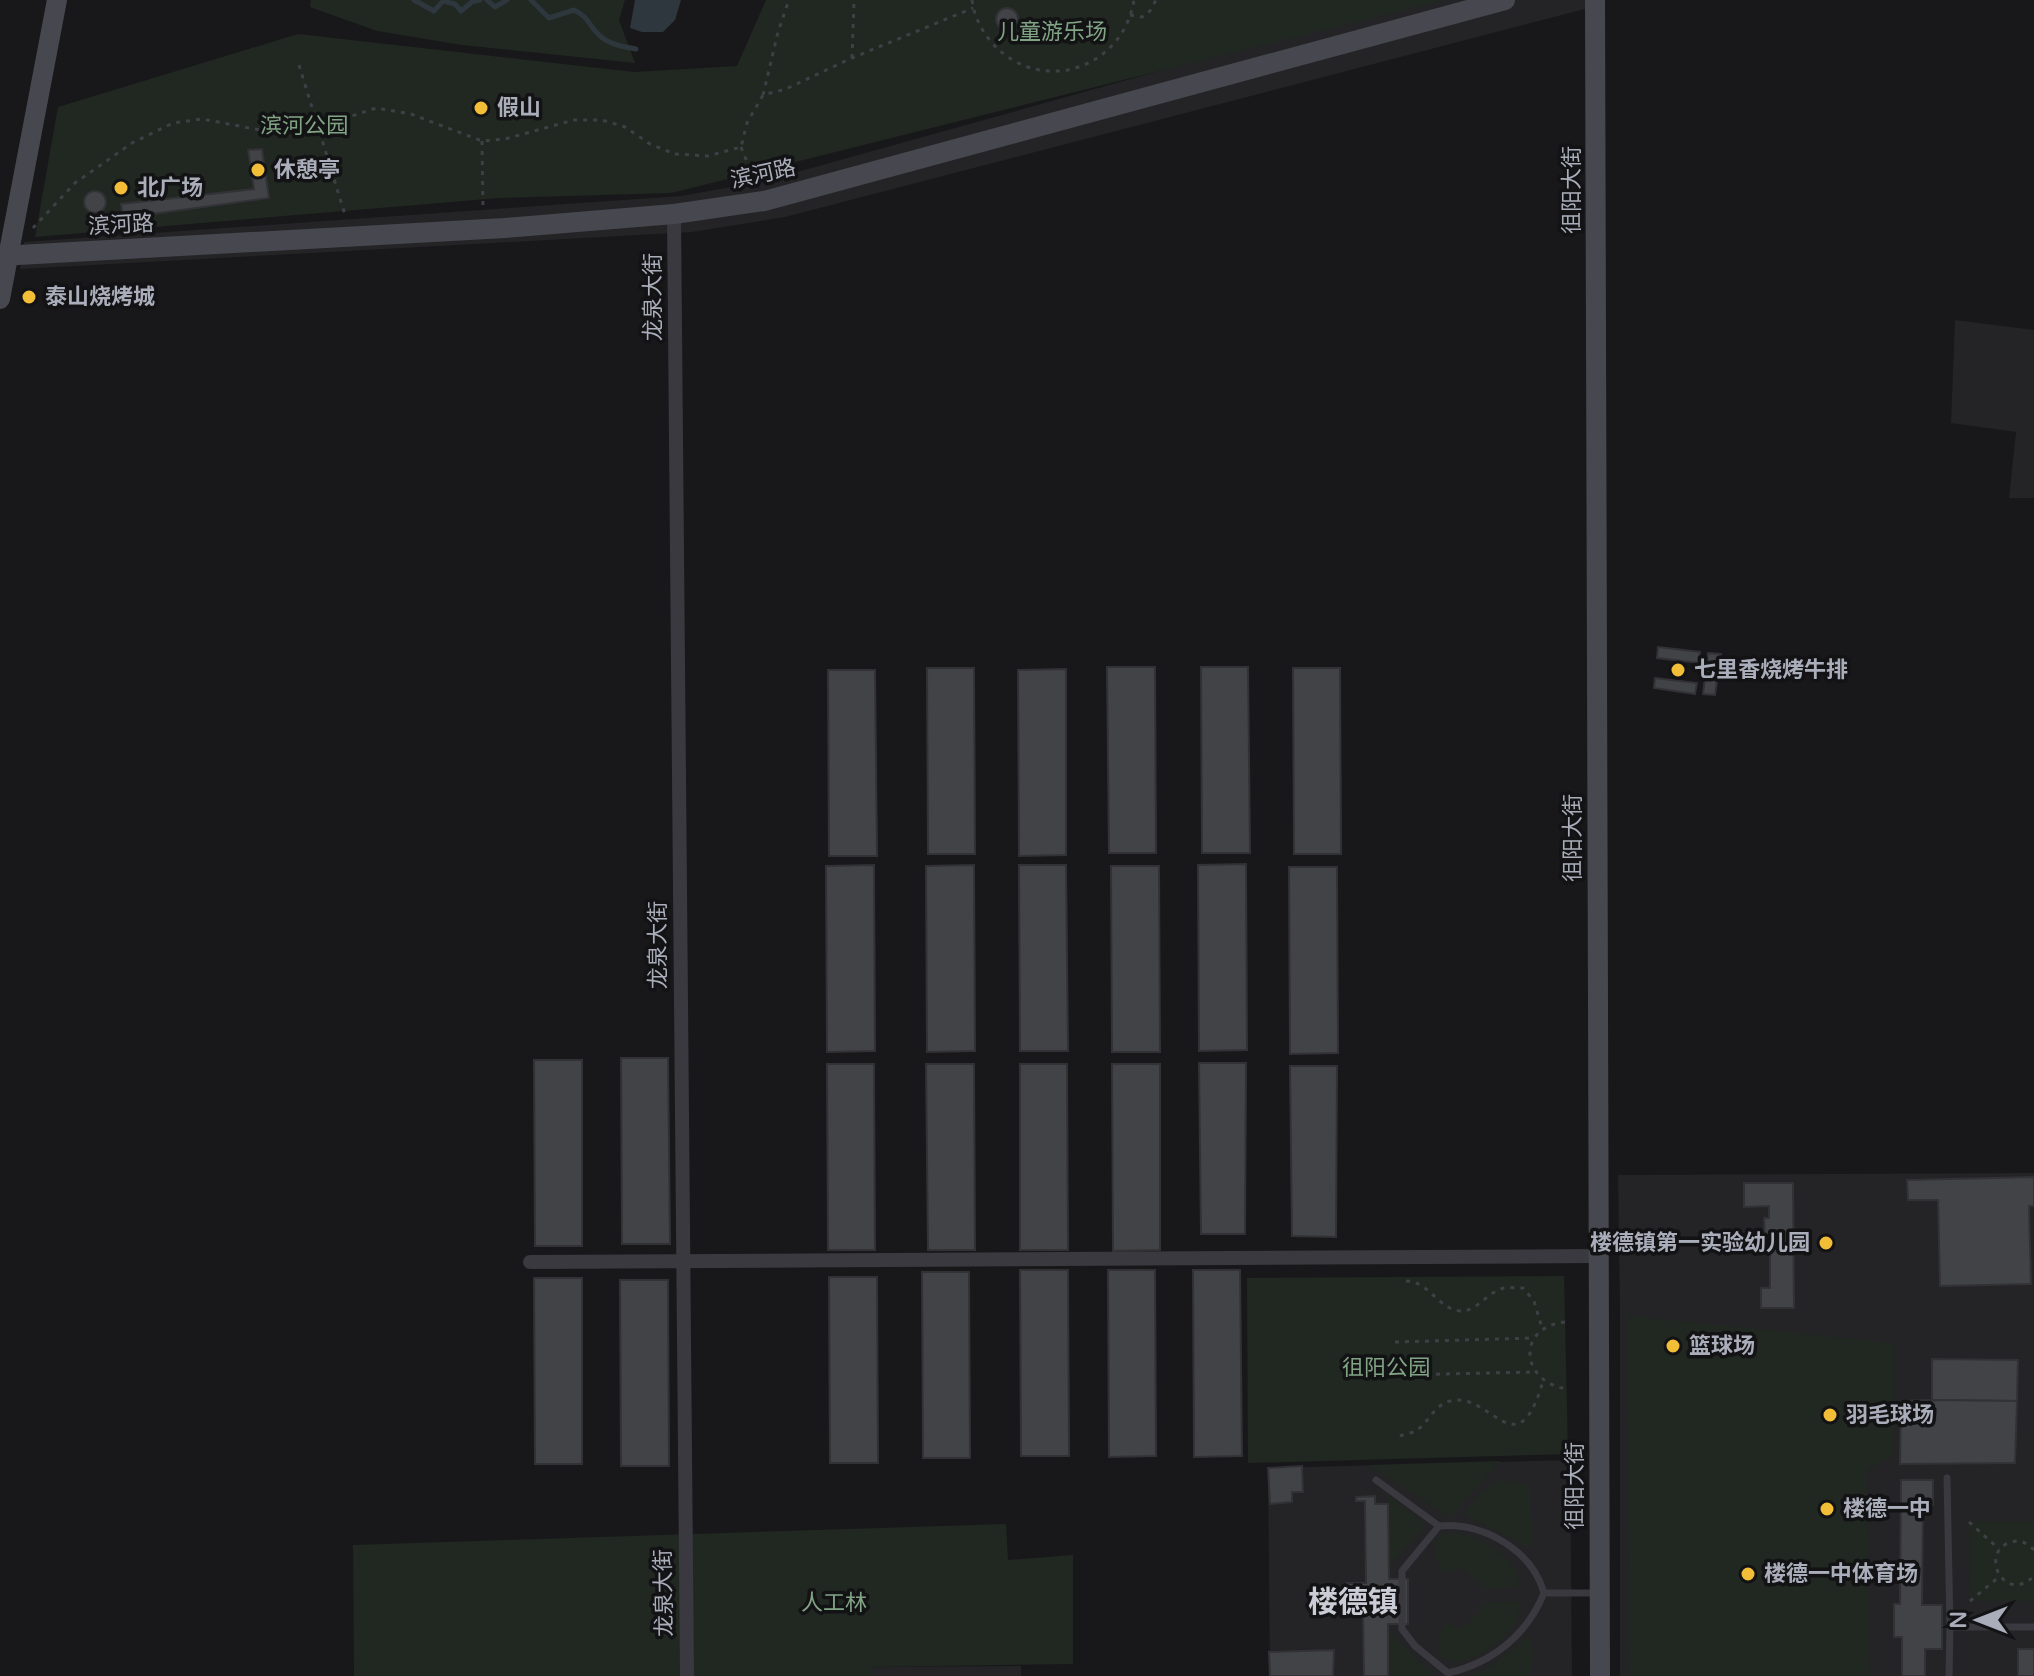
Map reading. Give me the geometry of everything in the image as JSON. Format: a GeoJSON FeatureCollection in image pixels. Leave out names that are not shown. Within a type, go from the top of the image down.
{"type":"FeatureCollection","features":[{"type":"Feature","properties":{"kind":"street"},"geometry":{"type":"LineString","coordinates":[[0,299],[4,255],[48,56],[57,0]]}},
{"type":"Feature","properties":{"kind":"street","name":"滨河路"},"geometry":{"type":"LineString","coordinates":[[4,255],[484,228],[674,214],[764,201],[1505,0]]}},
{"type":"Feature","properties":{"kind":"street","name":"徂阳大街"},"geometry":{"type":"LineString","coordinates":[[1595,0],[1600,1676]]}},
{"type":"Feature","properties":{"kind":"street","name":"龙泉大街"},"geometry":{"type":"LineString","coordinates":[[674,214],[687,1676]]}},
{"type":"Feature","properties":{"kind":"street"},"geometry":{"type":"LineString","coordinates":[[530,1262],[1597,1256]]}},
{"type":"Feature","properties":{"kind":"lane"},"geometry":{"type":"LineString","coordinates":[[1947,1478],[1949,1676]]}},
{"type":"Feature","properties":{"kind":"lane"},"geometry":{"type":"LineString","coordinates":[[1376,1480],[1439,1526],[1459,1524],[1510,1547],[1527,1559],[1540,1577],[1544,1593],[1536,1613],[1521,1633],[1494,1654],[1463,1670],[1446,1674],[1415,1646],[1402,1629],[1402,1571],[1439,1526]]}},
{"type":"Feature","properties":{"kind":"lane"},"geometry":{"type":"LineString","coordinates":[[1544,1593],[1599,1593]]}},
{"type":"Feature","properties":{"kind":"lane"},"geometry":{"type":"LineString","coordinates":[[1950,1627],[2034,1627]]}},
{"type":"Feature","properties":{"kind":"path"},"geometry":{"type":"LineString","coordinates":[[764,201],[741,147],[747,123],[763,95],[789,0]]}},
{"type":"Feature","properties":{"kind":"path"},"geometry":{"type":"LineString","coordinates":[[852,58],[854,0]]}},
{"type":"Feature","properties":{"kind":"path"},"geometry":{"type":"LineString","coordinates":[[972,0],[984,34],[1003,55],[1028,68],[1056,72],[1083,66],[1107,52],[1125,30],[1134,0]]}},
{"type":"Feature","properties":{"kind":"path"},"geometry":{"type":"LineString","coordinates":[[1130,15],[1142,17],[1156,0]]}},
{"type":"Feature","properties":{"kind":"path"},"geometry":{"type":"LineString","coordinates":[[763,95],[786,89],[973,8]]}},
{"type":"Feature","properties":{"kind":"path"},"geometry":{"type":"LineString","coordinates":[[299,65],[352,235]]}},
{"type":"Feature","properties":{"kind":"path"},"geometry":{"type":"LineString","coordinates":[[4,255],[75,183],[132,143],[173,123],[202,119],[276,133],[376,108],[411,114],[482,141],[505,139],[574,120],[602,120],[625,127],[650,144],[675,154],[708,156],[741,147]]}},
{"type":"Feature","properties":{"kind":"path"},"geometry":{"type":"LineString","coordinates":[[482,141],[484,228]]}},
{"type":"Feature","properties":{"kind":"path"},"geometry":{"type":"LineString","coordinates":[[1406,1281],[1414,1281],[1458,1311],[1471,1309],[1488,1295],[1504,1288],[1523,1288],[1534,1301],[1542,1328]]}},
{"type":"Feature","properties":{"kind":"path"},"geometry":{"type":"LineString","coordinates":[[1565,1322],[1542,1328],[1533,1338],[1530,1355],[1535,1372],[1543,1381],[1567,1389]]}},
{"type":"Feature","properties":{"kind":"path"},"geometry":{"type":"LineString","coordinates":[[1395,1342],[1533,1338]]}},
{"type":"Feature","properties":{"kind":"path"},"geometry":{"type":"LineString","coordinates":[[1396,1375],[1535,1372]]}},
{"type":"Feature","properties":{"kind":"path"},"geometry":{"type":"LineString","coordinates":[[1400,1436],[1417,1430],[1441,1405],[1452,1400],[1475,1405],[1502,1422],[1519,1423],[1527,1419],[1534,1408],[1543,1381]]}},
{"type":"Feature","properties":{"kind":"path"},"geometry":{"type":"LineString","coordinates":[[1969,1522],[1999,1550]]}},
{"type":"Feature","properties":{"kind":"path"},"geometry":{"type":"LineString","coordinates":[[2033,1548],[2019,1541],[2005,1545],[1999,1550],[1995,1563],[2005,1581],[2018,1585],[2034,1576]]}},
{"type":"Feature","properties":{"kind":"path"},"geometry":{"type":"LineString","coordinates":[[1970,1601],[2000,1576]]}},
{"type":"Feature","properties":{"kind":"shaded area"},"geometry":{"type":"Polygon","coordinates":[[[635,0],[681,0],[675,20],[663,32],[642,32],[630,28],[635,0]]]}},
{"type":"Feature","properties":{"kind":"shaded area"},"geometry":{"type":"Polygon","coordinates":[[[1414,0],[1585,0],[1585,9],[785,217],[692,232],[20,269],[24,242],[681,196],[765,181],[1414,0]]]}},
{"type":"Feature","properties":{"kind":"shaded area"},"geometry":{"type":"Polygon","coordinates":[[[1955,320],[2034,330],[2034,498],[2009,498],[2016,432],[1951,423],[1955,320]]]}},
{"type":"Feature","properties":{"kind":"shaded area","name":"楼德一中"},"geometry":{"type":"Polygon","coordinates":[[[2034,1173],[2034,1676],[1620,1676],[1618,1175],[2034,1173]]]}},
{"type":"Feature","properties":{"kind":"shaded area"},"geometry":{"type":"Polygon","coordinates":[[[1570,1460],[1572,1676],[1270,1676],[1268,1468],[1570,1460]]]}},
{"type":"Feature","properties":{"kind":"shaded area"},"geometry":{"type":"Polygon","coordinates":[[[1021,1666],[1021,1676],[871,1676],[871,1667],[1021,1666]]]}},
{"type":"Feature","properties":{"kind":"green space"},"geometry":{"type":"Polygon","coordinates":[[[311,0],[625,0],[619,20],[635,63],[462,45],[377,31],[310,7],[311,0]]]}},
{"type":"Feature","properties":{"kind":"green space","name":"滨河公园"},"geometry":{"type":"Polygon","coordinates":[[[766,0],[1444,0],[671,193],[499,198],[35,237],[58,107],[298,34],[634,72],[737,66],[766,0]]]}},
{"type":"Feature","properties":{"kind":"green space","name":"徂阳公园"},"geometry":{"type":"Polygon","coordinates":[[[1564,1276],[1568,1454],[1248,1463],[1247,1278],[1564,1276]]]}},
{"type":"Feature","properties":{"kind":"green space","name":"楼德一中体育场"},"geometry":{"type":"Polygon","coordinates":[[[1628,1316],[1893,1343],[1893,1456],[1866,1471],[1869,1676],[1629,1676],[1628,1316]]]}},
{"type":"Feature","properties":{"kind":"green space"},"geometry":{"type":"Polygon","coordinates":[[[1500,1461],[1450,1517],[1369,1465],[1500,1461]]]}},
{"type":"Feature","properties":{"kind":"green space"},"geometry":{"type":"Polygon","coordinates":[[[1499,1479],[1530,1485],[1531,1544],[1528,1547],[1465,1513],[1476,1497],[1499,1479]]]}},
{"type":"Feature","properties":{"kind":"green space"},"geometry":{"type":"Polygon","coordinates":[[[1388,1495],[1426,1525],[1388,1566],[1388,1495]]]}},
{"type":"Feature","properties":{"kind":"green space"},"geometry":{"type":"Polygon","coordinates":[[[1969,1522],[2034,1522],[2034,1601],[1970,1601],[1969,1522]]]}},
{"type":"Feature","properties":{"kind":"green space","name":"人工林"},"geometry":{"type":"Polygon","coordinates":[[[1006,1524],[1008,1560],[1073,1555],[1073,1664],[871,1667],[871,1676],[354,1676],[353,1545],[1006,1524]]]}},
{"type":"Feature","properties":{"kind":"green space"},"geometry":{"type":"Polygon","coordinates":[[[1456,1533],[1497,1550],[1512,1566],[1520,1586],[1487,1589],[1464,1568],[1443,1573],[1436,1558],[1436,1541],[1442,1535],[1456,1533]]]}},
{"type":"Feature","properties":{"kind":"green space"},"geometry":{"type":"Polygon","coordinates":[[[1520,1602],[1512,1627],[1489,1649],[1458,1661],[1440,1656],[1438,1639],[1444,1623],[1465,1626],[1486,1603],[1520,1602]]]}},
{"type":"Feature","properties":{"kind":"green space"},"geometry":{"type":"Polygon","coordinates":[[[1388,1631],[1431,1673],[1428,1676],[1389,1676],[1388,1631]]]}},
{"type":"Feature","properties":{"kind":"green space"},"geometry":{"type":"Polygon","coordinates":[[[1529,1636],[1534,1654],[1529,1676],[1471,1676],[1488,1668],[1529,1636]]]}},
{"type":"Feature","properties":{"kind":"building"},"geometry":{"type":"Polygon","coordinates":[[[1007,8],[1015,11],[1018,19],[1015,27],[1007,30],[999,27],[996,19],[999,11],[1007,8]]]}},
{"type":"Feature","properties":{"kind":"building","name":"休憩亭"},"geometry":{"type":"Polygon","coordinates":[[[262,149],[269,198],[123,218],[121,204],[254,189],[248,150],[262,149]]]}},
{"type":"Feature","properties":{"kind":"building"},"geometry":{"type":"Polygon","coordinates":[[[95,191],[103,194],[106,202],[103,210],[95,213],[87,210],[84,202],[87,194],[95,191]]]}},
{"type":"Feature","properties":{"kind":"building"},"geometry":{"type":"Polygon","coordinates":[[[1658,647],[1700,652],[1699,663],[1657,658],[1658,647]]]}},
{"type":"Feature","properties":{"kind":"building"},"geometry":{"type":"Polygon","coordinates":[[[1708,653],[1721,654],[1715,695],[1703,694],[1708,653]]]}},
{"type":"Feature","properties":{"kind":"building"},"geometry":{"type":"Polygon","coordinates":[[[1107,667],[1155,667],[1156,853],[1109,853],[1107,667]]]}},
{"type":"Feature","properties":{"kind":"building"},"geometry":{"type":"Polygon","coordinates":[[[1201,667],[1248,667],[1250,853],[1202,853],[1201,667]]]}},
{"type":"Feature","properties":{"kind":"building"},"geometry":{"type":"Polygon","coordinates":[[[927,668],[974,668],[975,854],[928,854],[927,668]]]}},
{"type":"Feature","properties":{"kind":"building"},"geometry":{"type":"Polygon","coordinates":[[[1293,668],[1340,668],[1341,854],[1294,854],[1293,668]]]}},
{"type":"Feature","properties":{"kind":"building"},"geometry":{"type":"Polygon","coordinates":[[[1066,669],[1066,855],[1019,856],[1018,670],[1066,669]]]}},
{"type":"Feature","properties":{"kind":"building"},"geometry":{"type":"Polygon","coordinates":[[[828,670],[875,670],[877,856],[829,856],[828,670]]]}},
{"type":"Feature","properties":{"kind":"building"},"geometry":{"type":"Polygon","coordinates":[[[1655,678],[1697,683],[1695,694],[1654,688],[1655,678]]]}},
{"type":"Feature","properties":{"kind":"building"},"geometry":{"type":"Polygon","coordinates":[[[1246,864],[1247,1050],[1199,1051],[1198,865],[1246,864]]]}},
{"type":"Feature","properties":{"kind":"building"},"geometry":{"type":"Polygon","coordinates":[[[874,865],[875,1051],[827,1052],[826,866],[874,865]]]}},
{"type":"Feature","properties":{"kind":"building"},"geometry":{"type":"Polygon","coordinates":[[[974,865],[975,1051],[927,1052],[926,866],[974,865]]]}},
{"type":"Feature","properties":{"kind":"building"},"geometry":{"type":"Polygon","coordinates":[[[1019,865],[1066,865],[1068,1051],[1020,1051],[1019,865]]]}},
{"type":"Feature","properties":{"kind":"building"},"geometry":{"type":"Polygon","coordinates":[[[1111,866],[1159,866],[1160,1052],[1112,1052],[1111,866]]]}},
{"type":"Feature","properties":{"kind":"building"},"geometry":{"type":"Polygon","coordinates":[[[1289,867],[1337,867],[1338,1053],[1290,1054],[1289,867]]]}},
{"type":"Feature","properties":{"kind":"building"},"geometry":{"type":"Polygon","coordinates":[[[621,1058],[668,1058],[670,1244],[622,1244],[621,1058]]]}},
{"type":"Feature","properties":{"kind":"building"},"geometry":{"type":"Polygon","coordinates":[[[534,1060],[582,1060],[582,1246],[535,1246],[534,1060]]]}},
{"type":"Feature","properties":{"kind":"building"},"geometry":{"type":"Polygon","coordinates":[[[1199,1063],[1246,1063],[1245,1234],[1201,1234],[1199,1063]]]}},
{"type":"Feature","properties":{"kind":"building"},"geometry":{"type":"Polygon","coordinates":[[[827,1064],[874,1064],[875,1250],[828,1250],[827,1064]]]}},
{"type":"Feature","properties":{"kind":"building"},"geometry":{"type":"Polygon","coordinates":[[[926,1064],[974,1064],[975,1250],[928,1250],[926,1064]]]}},
{"type":"Feature","properties":{"kind":"building"},"geometry":{"type":"Polygon","coordinates":[[[1020,1064],[1067,1064],[1068,1250],[1020,1250],[1020,1064]]]}},
{"type":"Feature","properties":{"kind":"building"},"geometry":{"type":"Polygon","coordinates":[[[1112,1064],[1160,1064],[1160,1250],[1113,1251],[1112,1064]]]}},
{"type":"Feature","properties":{"kind":"building"},"geometry":{"type":"Polygon","coordinates":[[[1290,1066],[1337,1066],[1336,1237],[1292,1236],[1290,1066]]]}},
{"type":"Feature","properties":{"kind":"building"},"geometry":{"type":"Polygon","coordinates":[[[2034,1177],[2034,1206],[2029,1206],[2031,1284],[1940,1286],[1938,1200],[1908,1200],[1907,1180],[2034,1177]]]}},
{"type":"Feature","properties":{"kind":"building"},"geometry":{"type":"Polygon","coordinates":[[[1744,1183],[1793,1183],[1794,1308],[1761,1308],[1761,1288],[1770,1288],[1770,1247],[1765,1247],[1764,1218],[1769,1218],[1769,1206],[1744,1207],[1744,1183]]]}},
{"type":"Feature","properties":{"kind":"building"},"geometry":{"type":"Polygon","coordinates":[[[1020,1270],[1068,1270],[1069,1456],[1021,1456],[1020,1270]]]}},
{"type":"Feature","properties":{"kind":"building"},"geometry":{"type":"Polygon","coordinates":[[[1108,1270],[1155,1270],[1156,1456],[1109,1457],[1108,1270]]]}},
{"type":"Feature","properties":{"kind":"building"},"geometry":{"type":"Polygon","coordinates":[[[1193,1270],[1240,1270],[1242,1456],[1194,1457],[1193,1270]]]}},
{"type":"Feature","properties":{"kind":"building"},"geometry":{"type":"Polygon","coordinates":[[[922,1272],[969,1272],[970,1458],[923,1458],[922,1272]]]}},
{"type":"Feature","properties":{"kind":"building"},"geometry":{"type":"Polygon","coordinates":[[[829,1277],[877,1277],[878,1463],[830,1463],[829,1277]]]}},
{"type":"Feature","properties":{"kind":"building"},"geometry":{"type":"Polygon","coordinates":[[[534,1278],[582,1278],[582,1464],[535,1464],[534,1278]]]}},
{"type":"Feature","properties":{"kind":"building"},"geometry":{"type":"Polygon","coordinates":[[[620,1280],[668,1280],[669,1466],[621,1466],[620,1280]]]}},
{"type":"Feature","properties":{"kind":"building"},"geometry":{"type":"Polygon","coordinates":[[[1932,1359],[2018,1360],[2017,1401],[1932,1400],[1932,1359]]]}},
{"type":"Feature","properties":{"kind":"building"},"geometry":{"type":"Polygon","coordinates":[[[1901,1401],[2017,1401],[2015,1463],[1900,1464],[1901,1401]]]}},
{"type":"Feature","properties":{"kind":"building"},"geometry":{"type":"Polygon","coordinates":[[[1302,1466],[1303,1492],[1292,1492],[1292,1502],[1270,1504],[1268,1468],[1302,1466]]]}},
{"type":"Feature","properties":{"kind":"building"},"geometry":{"type":"Polygon","coordinates":[[[1901,1480],[1933,1480],[1933,1505],[1923,1505],[1922,1605],[1942,1605],[1942,1649],[1925,1649],[1925,1676],[1902,1676],[1902,1637],[1894,1637],[1894,1604],[1900,1604],[1901,1480]]]}},
{"type":"Feature","properties":{"kind":"building"},"geometry":{"type":"Polygon","coordinates":[[[1375,1496],[1375,1504],[1388,1504],[1389,1579],[1408,1579],[1408,1624],[1388,1624],[1388,1676],[1364,1676],[1363,1613],[1347,1613],[1347,1583],[1366,1583],[1365,1501],[1356,1501],[1356,1497],[1375,1496]]]}},
{"type":"Feature","properties":{"kind":"building"},"geometry":{"type":"Polygon","coordinates":[[[2018,1649],[2034,1649],[2034,1676],[2018,1676],[2018,1649]]]}},
{"type":"Feature","properties":{"kind":"building"},"geometry":{"type":"Polygon","coordinates":[[[1334,1650],[1333,1676],[1270,1676],[1269,1652],[1334,1650]]]}},
{"type":"Feature","properties":{"kind":"waterway"},"geometry":{"type":"LineString","coordinates":[[414,0],[434,11],[443,1],[455,4],[461,11],[480,0]]}},
{"type":"Feature","properties":{"kind":"waterway"},"geometry":{"type":"LineString","coordinates":[[487,0],[495,7],[507,0]]}},
{"type":"Feature","properties":{"kind":"waterway"},"geometry":{"type":"LineString","coordinates":[[531,0],[549,18],[574,10],[606,40],[636,49]]}},
{"type":"Feature","properties":{"kind":"place","name":"假山"},"geometry":{"type":"Point","coordinates":[481,108]}},
{"type":"Feature","properties":{"kind":"place","name":"休憩亭"},"geometry":{"type":"Point","coordinates":[258,170]}},
{"type":"Feature","properties":{"kind":"place","name":"北广场"},"geometry":{"type":"Point","coordinates":[121,188]}},
{"type":"Feature","properties":{"kind":"place","name":"泰山烧烤城"},"geometry":{"type":"Point","coordinates":[29,297]}},
{"type":"Feature","properties":{"kind":"place","name":"七里香烧烤牛排"},"geometry":{"type":"Point","coordinates":[1678,670]}},
{"type":"Feature","properties":{"kind":"place","name":"楼德镇第一实验幼儿园"},"geometry":{"type":"Point","coordinates":[1826,1243]}},
{"type":"Feature","properties":{"kind":"place","name":"篮球场"},"geometry":{"type":"Point","coordinates":[1673,1346]}},
{"type":"Feature","properties":{"kind":"place","name":"羽毛球场"},"geometry":{"type":"Point","coordinates":[1830,1415]}},
{"type":"Feature","properties":{"kind":"place","name":"楼德一中"},"geometry":{"type":"Point","coordinates":[1827,1509]}},
{"type":"Feature","properties":{"kind":"place","name":"楼德一中体育场"},"geometry":{"type":"Point","coordinates":[1748,1574]}},
{"type":"Feature","properties":{"kind":"district","name":"楼德镇"},"geometry":{"type":"Point","coordinates":[1353,1602]}},
{"type":"Feature","properties":{"kind":"park label","name":"儿童游乐场"},"geometry":{"type":"Point","coordinates":[1052,32]}}]}
